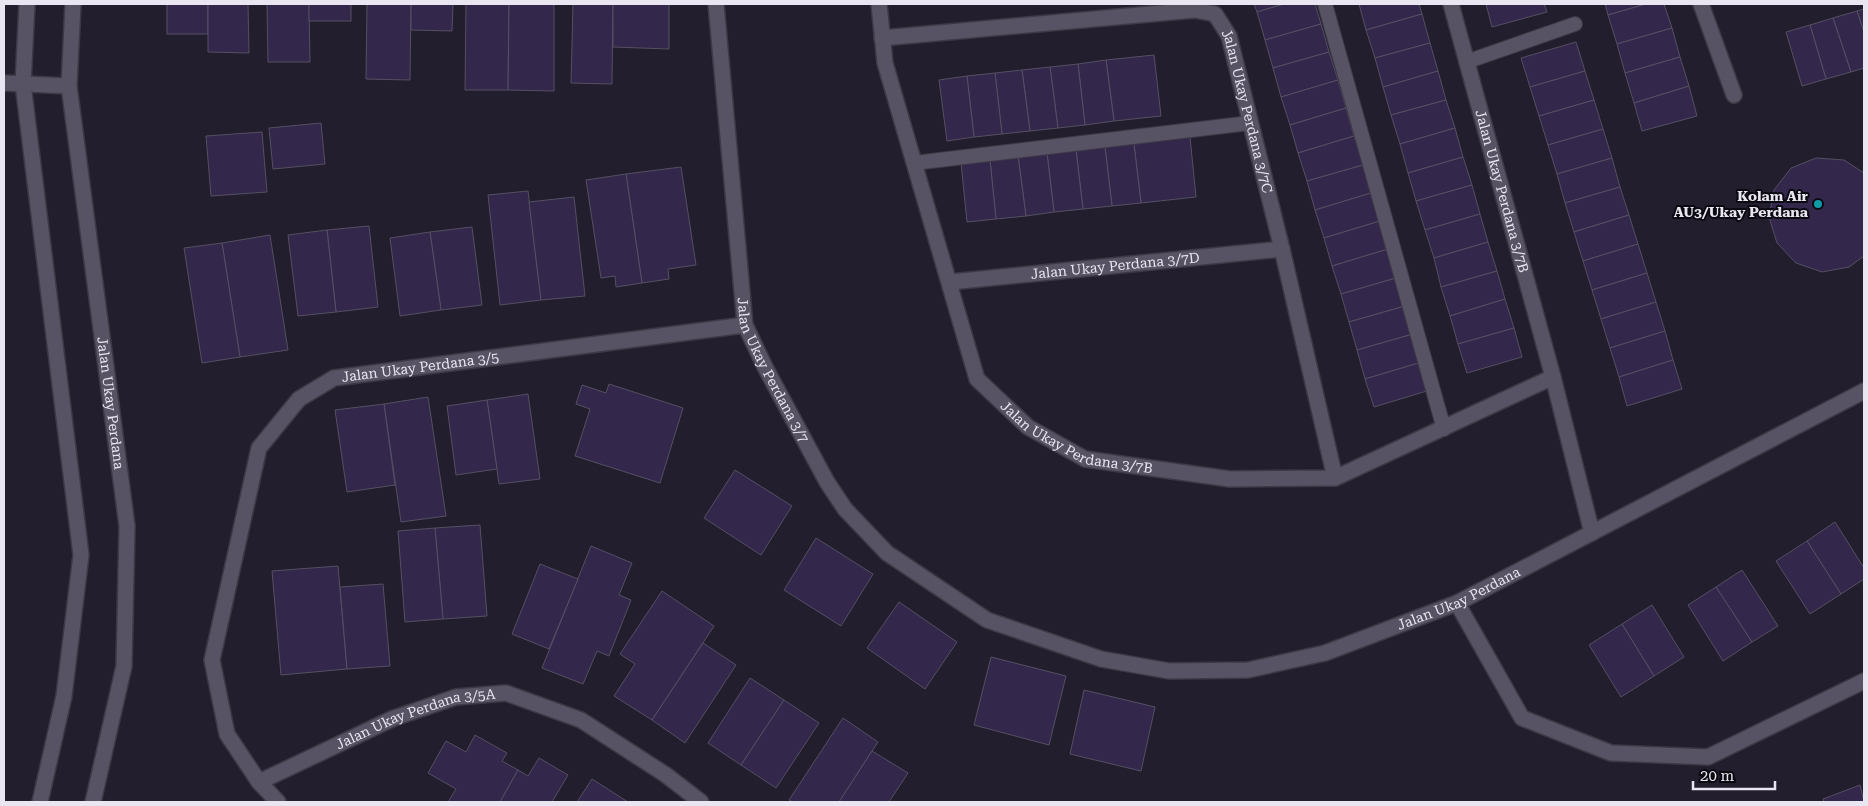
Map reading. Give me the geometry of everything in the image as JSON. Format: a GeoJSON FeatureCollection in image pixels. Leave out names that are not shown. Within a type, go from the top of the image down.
{"type":"FeatureCollection","features":[{"type":"Feature","properties":{"kind":"street"},"geometry":{"type":"LineString","coordinates":[[27,4],[23,84],[81,555],[64,696],[40,802]]}},
{"type":"Feature","properties":{"kind":"street","name":"Jalan Ukay Perdana"},"geometry":{"type":"LineString","coordinates":[[72,4],[69,86],[127,526],[124,666],[93,802]]}},
{"type":"Feature","properties":{"kind":"street","name":"Jalan Ukay Perdana 3/7"},"geometry":{"type":"LineString","coordinates":[[716,4],[745,325],[765,367],[827,482],[845,509],[862,528],[887,553],[987,620],[1020,632]]}},
{"type":"Feature","properties":{"kind":"street","name":"Jalan Ukay Perdana 3/7B"},"geometry":{"type":"LineString","coordinates":[[879,4],[885,63],[977,379],[1028,427],[1085,459],[1230,479],[1335,478],[1553,377]]}},
{"type":"Feature","properties":{"kind":"street","name":"Jalan Ukay Perdana 3/7B"},"geometry":{"type":"LineString","coordinates":[[1451,4],[1553,377],[1592,533]]}},
{"type":"Feature","properties":{"kind":"street"},"geometry":{"type":"LineString","coordinates":[[1701,4],[1734,95]]}},
{"type":"Feature","properties":{"kind":"street","name":"Jalan Ukay Perdana 3/7C"},"geometry":{"type":"LineString","coordinates":[[882,38],[1195,10],[1215,14],[1229,36],[1282,249],[1335,478]]}},
{"type":"Feature","properties":{"kind":"street"},"geometry":{"type":"LineString","coordinates":[[4,84],[69,86]]}},
{"type":"Feature","properties":{"kind":"street","name":"Jalan Ukay Perdana 3/7D"},"geometry":{"type":"LineString","coordinates":[[950,282],[1282,249]]}},
{"type":"Feature","properties":{"kind":"street","name":"Jalan Ukay Perdana 3/5"},"geometry":{"type":"LineString","coordinates":[[278,802],[259,782],[227,734],[212,660],[259,448],[299,400],[334,378],[745,325]]}},
{"type":"Feature","properties":{"kind":"street","name":"Jalan Ukay Perdana"},"geometry":{"type":"LineString","coordinates":[[1020,632],[1101,659],[1169,671],[1248,670],[1325,653],[1457,603],[1864,391]]}},
{"type":"Feature","properties":{"kind":"street"},"geometry":{"type":"LineString","coordinates":[[1457,603],[1522,718],[1611,752],[1708,757],[1864,681]]}},
{"type":"Feature","properties":{"kind":"street","name":"Jalan Ukay Perdana 3/5A"},"geometry":{"type":"LineString","coordinates":[[259,782],[394,718],[456,698],[506,692],[581,720],[666,775],[701,802]]}},
{"type":"Feature","properties":{"kind":"lane"},"geometry":{"type":"LineString","coordinates":[[1325,4],[1444,429]]}},
{"type":"Feature","properties":{"kind":"lane"},"geometry":{"type":"LineString","coordinates":[[1466,62],[1575,24]]}},
{"type":"Feature","properties":{"kind":"lane"},"geometry":{"type":"LineString","coordinates":[[914,163],[1250,123]]}},
{"type":"Feature","properties":{"kind":"building"},"geometry":{"type":"Polygon","coordinates":[[[167,4],[208,4],[208,34],[167,34],[167,4]]]}},
{"type":"Feature","properties":{"kind":"building"},"geometry":{"type":"Polygon","coordinates":[[[208,4],[248,4],[249,53],[208,52],[208,4]]]}},
{"type":"Feature","properties":{"kind":"building"},"geometry":{"type":"Polygon","coordinates":[[[267,4],[309,4],[310,62],[268,62],[267,4]]]}},
{"type":"Feature","properties":{"kind":"building"},"geometry":{"type":"Polygon","coordinates":[[[309,4],[351,4],[351,21],[309,21],[309,4]]]}},
{"type":"Feature","properties":{"kind":"building"},"geometry":{"type":"Polygon","coordinates":[[[367,4],[411,4],[410,80],[366,79],[367,4]]]}},
{"type":"Feature","properties":{"kind":"building"},"geometry":{"type":"Polygon","coordinates":[[[411,4],[453,4],[452,31],[411,30],[411,4]]]}},
{"type":"Feature","properties":{"kind":"building"},"geometry":{"type":"Polygon","coordinates":[[[466,4],[509,4],[508,90],[465,90],[466,4]]]}},
{"type":"Feature","properties":{"kind":"building"},"geometry":{"type":"Polygon","coordinates":[[[509,4],[554,4],[554,91],[508,90],[509,4]]]}},
{"type":"Feature","properties":{"kind":"building"},"geometry":{"type":"Polygon","coordinates":[[[573,4],[613,4],[612,84],[571,83],[573,4]]]}},
{"type":"Feature","properties":{"kind":"building"},"geometry":{"type":"Polygon","coordinates":[[[613,4],[669,4],[669,49],[613,47],[613,4]]]}},
{"type":"Feature","properties":{"kind":"building"},"geometry":{"type":"Polygon","coordinates":[[[1254,4],[1284,4],[1257,12],[1254,4]]]}},
{"type":"Feature","properties":{"kind":"building"},"geometry":{"type":"Polygon","coordinates":[[[1284,4],[1315,4],[1321,24],[1265,40],[1257,12],[1284,4]]]}},
{"type":"Feature","properties":{"kind":"building"},"geometry":{"type":"Polygon","coordinates":[[[1359,4],[1419,4],[1422,14],[1366,30],[1359,4]]]}},
{"type":"Feature","properties":{"kind":"building"},"geometry":{"type":"Polygon","coordinates":[[[1486,4],[1544,4],[1547,12],[1492,27],[1486,4]]]}},
{"type":"Feature","properties":{"kind":"building"},"geometry":{"type":"Polygon","coordinates":[[[1605,4],[1646,4],[1608,15],[1605,4]]]}},
{"type":"Feature","properties":{"kind":"building"},"geometry":{"type":"Polygon","coordinates":[[[1646,4],[1664,4],[1672,28],[1617,44],[1608,15],[1646,4]]]}},
{"type":"Feature","properties":{"kind":"building"},"geometry":{"type":"Polygon","coordinates":[[[1864,9],[1864,32],[1857,11],[1864,9]]]}},
{"type":"Feature","properties":{"kind":"building"},"geometry":{"type":"Polygon","coordinates":[[[1857,11],[1864,32],[1864,68],[1851,72],[1833,18],[1857,11]]]}},
{"type":"Feature","properties":{"kind":"building"},"geometry":{"type":"Polygon","coordinates":[[[1422,14],[1430,43],[1375,58],[1366,30],[1422,14]]]}},
{"type":"Feature","properties":{"kind":"building"},"geometry":{"type":"Polygon","coordinates":[[[1833,18],[1851,72],[1826,79],[1810,25],[1833,18]]]}},
{"type":"Feature","properties":{"kind":"building"},"geometry":{"type":"Polygon","coordinates":[[[1321,24],[1329,52],[1273,68],[1265,40],[1321,24]]]}},
{"type":"Feature","properties":{"kind":"building"},"geometry":{"type":"Polygon","coordinates":[[[1810,25],[1826,79],[1802,86],[1786,32],[1810,25]]]}},
{"type":"Feature","properties":{"kind":"building"},"geometry":{"type":"Polygon","coordinates":[[[1672,28],[1680,57],[1625,73],[1617,44],[1672,28]]]}},
{"type":"Feature","properties":{"kind":"building"},"geometry":{"type":"Polygon","coordinates":[[[1576,42],[1585,71],[1530,87],[1521,58],[1576,42]]]}},
{"type":"Feature","properties":{"kind":"building"},"geometry":{"type":"Polygon","coordinates":[[[1430,43],[1438,71],[1383,87],[1375,58],[1430,43]]]}},
{"type":"Feature","properties":{"kind":"building"},"geometry":{"type":"Polygon","coordinates":[[[1329,52],[1338,80],[1281,97],[1273,68],[1329,52]]]}},
{"type":"Feature","properties":{"kind":"building"},"geometry":{"type":"Polygon","coordinates":[[[1154,55],[1161,116],[1114,121],[1106,60],[1154,55]]]}},
{"type":"Feature","properties":{"kind":"building"},"geometry":{"type":"Polygon","coordinates":[[[1680,57],[1689,86],[1634,103],[1625,73],[1680,57]]]}},
{"type":"Feature","properties":{"kind":"building"},"geometry":{"type":"Polygon","coordinates":[[[1106,60],[1114,121],[1085,125],[1078,64],[1106,60]]]}},
{"type":"Feature","properties":{"kind":"building"},"geometry":{"type":"Polygon","coordinates":[[[1078,64],[1085,125],[1058,128],[1050,67],[1078,64]]]}},
{"type":"Feature","properties":{"kind":"building"},"geometry":{"type":"Polygon","coordinates":[[[1050,67],[1058,128],[1030,131],[1022,70],[1050,67]]]}},
{"type":"Feature","properties":{"kind":"building"},"geometry":{"type":"Polygon","coordinates":[[[1022,70],[1030,131],[1002,134],[995,73],[1022,70]]]}},
{"type":"Feature","properties":{"kind":"building"},"geometry":{"type":"Polygon","coordinates":[[[1438,71],[1446,100],[1391,115],[1383,87],[1438,71]]]}},
{"type":"Feature","properties":{"kind":"building"},"geometry":{"type":"Polygon","coordinates":[[[1585,71],[1594,100],[1539,116],[1530,87],[1585,71]]]}},
{"type":"Feature","properties":{"kind":"building"},"geometry":{"type":"Polygon","coordinates":[[[995,73],[1002,134],[974,137],[967,76],[995,73]]]}},
{"type":"Feature","properties":{"kind":"building"},"geometry":{"type":"Polygon","coordinates":[[[967,76],[974,137],[947,141],[939,80],[967,76]]]}},
{"type":"Feature","properties":{"kind":"building"},"geometry":{"type":"Polygon","coordinates":[[[1338,80],[1346,108],[1290,125],[1281,97],[1338,80]]]}},
{"type":"Feature","properties":{"kind":"building"},"geometry":{"type":"Polygon","coordinates":[[[1689,86],[1697,116],[1642,131],[1634,103],[1689,86]]]}},
{"type":"Feature","properties":{"kind":"building"},"geometry":{"type":"Polygon","coordinates":[[[1446,100],[1455,128],[1400,144],[1391,115],[1446,100]]]}},
{"type":"Feature","properties":{"kind":"building"},"geometry":{"type":"Polygon","coordinates":[[[1594,100],[1603,129],[1548,145],[1539,116],[1594,100]]]}},
{"type":"Feature","properties":{"kind":"building"},"geometry":{"type":"Polygon","coordinates":[[[1346,108],[1354,136],[1298,153],[1290,125],[1346,108]]]}},
{"type":"Feature","properties":{"kind":"building"},"geometry":{"type":"Polygon","coordinates":[[[321,123],[325,164],[273,169],[269,128],[321,123]]]}},
{"type":"Feature","properties":{"kind":"building"},"geometry":{"type":"Polygon","coordinates":[[[1455,128],[1463,157],[1408,173],[1400,144],[1455,128]]]}},
{"type":"Feature","properties":{"kind":"building"},"geometry":{"type":"Polygon","coordinates":[[[1603,129],[1612,158],[1557,174],[1548,145],[1603,129]]]}},
{"type":"Feature","properties":{"kind":"building"},"geometry":{"type":"Polygon","coordinates":[[[262,132],[267,192],[211,196],[206,136],[262,132]]]}},
{"type":"Feature","properties":{"kind":"building"},"geometry":{"type":"Polygon","coordinates":[[[1354,136],[1363,165],[1307,181],[1298,153],[1354,136]]]}},
{"type":"Feature","properties":{"kind":"building"},"geometry":{"type":"Polygon","coordinates":[[[1190,137],[1196,197],[1141,203],[1134,144],[1190,137]]]}},
{"type":"Feature","properties":{"kind":"building"},"geometry":{"type":"Polygon","coordinates":[[[1134,144],[1141,203],[1112,206],[1105,147],[1134,144]]]}},
{"type":"Feature","properties":{"kind":"building"},"geometry":{"type":"Polygon","coordinates":[[[1105,147],[1112,206],[1083,209],[1076,150],[1105,147]]]}},
{"type":"Feature","properties":{"kind":"building"},"geometry":{"type":"Polygon","coordinates":[[[1076,150],[1083,209],[1054,212],[1047,153],[1076,150]]]}},
{"type":"Feature","properties":{"kind":"building"},"geometry":{"type":"Polygon","coordinates":[[[1047,153],[1054,212],[1026,216],[1018,156],[1047,153]]]}},
{"type":"Feature","properties":{"kind":"building"},"geometry":{"type":"Polygon","coordinates":[[[1018,156],[1026,216],[996,219],[990,160],[1018,156]]]}},
{"type":"Feature","properties":{"kind":"building"},"geometry":{"type":"Polygon","coordinates":[[[1463,157],[1472,185],[1416,201],[1408,173],[1463,157]]]}},
{"type":"Feature","properties":{"kind":"building"},"geometry":{"type":"Polygon","coordinates":[[[1612,158],[1620,187],[1565,203],[1557,174],[1612,158]]]}},
{"type":"Feature","properties":{"kind":"building","name":"Kolam Air AU3/Ukay Perdana"},"geometry":{"type":"Polygon","coordinates":[[[1816,158],[1844,160],[1864,173],[1864,256],[1849,267],[1822,272],[1796,263],[1777,243],[1769,217],[1774,190],[1791,168],[1816,158]]]}},
{"type":"Feature","properties":{"kind":"building"},"geometry":{"type":"Polygon","coordinates":[[[990,160],[996,219],[967,222],[961,163],[990,160]]]}},
{"type":"Feature","properties":{"kind":"building"},"geometry":{"type":"Polygon","coordinates":[[[1363,165],[1371,193],[1315,210],[1307,181],[1363,165]]]}},
{"type":"Feature","properties":{"kind":"building"},"geometry":{"type":"Polygon","coordinates":[[[681,167],[696,265],[668,269],[669,279],[642,283],[626,174],[681,167]]]}},
{"type":"Feature","properties":{"kind":"building"},"geometry":{"type":"Polygon","coordinates":[[[626,174],[642,283],[616,287],[615,276],[601,278],[586,180],[626,174]]]}},
{"type":"Feature","properties":{"kind":"building"},"geometry":{"type":"Polygon","coordinates":[[[1472,185],[1480,214],[1425,230],[1416,201],[1472,185]]]}},
{"type":"Feature","properties":{"kind":"building"},"geometry":{"type":"Polygon","coordinates":[[[1620,187],[1629,215],[1574,232],[1565,203],[1620,187]]]}},
{"type":"Feature","properties":{"kind":"building"},"geometry":{"type":"Polygon","coordinates":[[[528,191],[541,300],[500,305],[488,195],[528,191]]]}},
{"type":"Feature","properties":{"kind":"building"},"geometry":{"type":"Polygon","coordinates":[[[1371,193],[1380,221],[1324,238],[1315,210],[1371,193]]]}},
{"type":"Feature","properties":{"kind":"building"},"geometry":{"type":"Polygon","coordinates":[[[574,197],[585,296],[541,300],[529,202],[574,197]]]}},
{"type":"Feature","properties":{"kind":"building"},"geometry":{"type":"Polygon","coordinates":[[[1480,214],[1488,242],[1434,258],[1425,230],[1480,214]]]}},
{"type":"Feature","properties":{"kind":"building"},"geometry":{"type":"Polygon","coordinates":[[[1629,215],[1638,244],[1583,261],[1574,232],[1629,215]]]}},
{"type":"Feature","properties":{"kind":"building"},"geometry":{"type":"Polygon","coordinates":[[[1380,221],[1388,249],[1332,266],[1324,238],[1380,221]]]}},
{"type":"Feature","properties":{"kind":"building"},"geometry":{"type":"Polygon","coordinates":[[[369,226],[378,307],[336,312],[327,230],[369,226]]]}},
{"type":"Feature","properties":{"kind":"building"},"geometry":{"type":"Polygon","coordinates":[[[472,227],[482,305],[441,310],[430,232],[472,227]]]}},
{"type":"Feature","properties":{"kind":"building"},"geometry":{"type":"Polygon","coordinates":[[[327,230],[336,312],[298,316],[288,235],[327,230]]]}},
{"type":"Feature","properties":{"kind":"building"},"geometry":{"type":"Polygon","coordinates":[[[430,232],[441,310],[400,316],[390,238],[430,232]]]}},
{"type":"Feature","properties":{"kind":"building"},"geometry":{"type":"Polygon","coordinates":[[[270,235],[288,350],[240,357],[222,243],[270,235]]]}},
{"type":"Feature","properties":{"kind":"building"},"geometry":{"type":"Polygon","coordinates":[[[1488,242],[1497,271],[1441,287],[1434,258],[1488,242]]]}},
{"type":"Feature","properties":{"kind":"building"},"geometry":{"type":"Polygon","coordinates":[[[222,243],[240,357],[202,363],[184,248],[222,243]]]}},
{"type":"Feature","properties":{"kind":"building"},"geometry":{"type":"Polygon","coordinates":[[[1638,244],[1647,273],[1592,290],[1583,261],[1638,244]]]}},
{"type":"Feature","properties":{"kind":"building"},"geometry":{"type":"Polygon","coordinates":[[[1388,249],[1396,278],[1341,294],[1332,266],[1388,249]]]}},
{"type":"Feature","properties":{"kind":"building"},"geometry":{"type":"Polygon","coordinates":[[[1497,271],[1505,299],[1450,316],[1441,287],[1497,271]]]}},
{"type":"Feature","properties":{"kind":"building"},"geometry":{"type":"Polygon","coordinates":[[[1647,273],[1656,302],[1601,319],[1592,290],[1647,273]]]}},
{"type":"Feature","properties":{"kind":"building"},"geometry":{"type":"Polygon","coordinates":[[[1396,278],[1405,306],[1349,322],[1341,294],[1396,278]]]}},
{"type":"Feature","properties":{"kind":"building"},"geometry":{"type":"Polygon","coordinates":[[[1505,299],[1514,328],[1458,344],[1450,316],[1505,299]]]}},
{"type":"Feature","properties":{"kind":"building"},"geometry":{"type":"Polygon","coordinates":[[[1656,302],[1665,331],[1610,348],[1601,319],[1656,302]]]}},
{"type":"Feature","properties":{"kind":"building"},"geometry":{"type":"Polygon","coordinates":[[[1405,306],[1413,334],[1357,350],[1349,322],[1405,306]]]}},
{"type":"Feature","properties":{"kind":"building"},"geometry":{"type":"Polygon","coordinates":[[[1514,328],[1522,357],[1467,373],[1458,344],[1514,328]]]}},
{"type":"Feature","properties":{"kind":"building"},"geometry":{"type":"Polygon","coordinates":[[[1665,331],[1673,360],[1619,377],[1610,348],[1665,331]]]}},
{"type":"Feature","properties":{"kind":"building"},"geometry":{"type":"Polygon","coordinates":[[[1413,334],[1422,362],[1365,379],[1357,350],[1413,334]]]}},
{"type":"Feature","properties":{"kind":"building"},"geometry":{"type":"Polygon","coordinates":[[[1673,360],[1682,389],[1627,406],[1619,377],[1673,360]]]}},
{"type":"Feature","properties":{"kind":"building"},"geometry":{"type":"Polygon","coordinates":[[[1422,362],[1430,390],[1374,407],[1365,379],[1422,362]]]}},
{"type":"Feature","properties":{"kind":"building"},"geometry":{"type":"Polygon","coordinates":[[[609,384],[683,408],[660,483],[575,456],[590,409],[576,404],[582,385],[606,393],[609,384]]]}},
{"type":"Feature","properties":{"kind":"building"},"geometry":{"type":"Polygon","coordinates":[[[528,394],[540,479],[499,484],[487,400],[528,394]]]}},
{"type":"Feature","properties":{"kind":"building"},"geometry":{"type":"Polygon","coordinates":[[[428,397],[446,516],[401,522],[384,404],[428,397]]]}},
{"type":"Feature","properties":{"kind":"building"},"geometry":{"type":"Polygon","coordinates":[[[487,400],[497,469],[456,475],[447,406],[487,400]]]}},
{"type":"Feature","properties":{"kind":"building"},"geometry":{"type":"Polygon","coordinates":[[[384,404],[395,485],[347,492],[335,410],[384,404]]]}},
{"type":"Feature","properties":{"kind":"building"},"geometry":{"type":"Polygon","coordinates":[[[735,470],[792,506],[761,555],[704,518],[735,470]]]}},
{"type":"Feature","properties":{"kind":"building"},"geometry":{"type":"Polygon","coordinates":[[[1835,522],[1864,568],[1864,579],[1841,594],[1807,541],[1835,522]]]}},
{"type":"Feature","properties":{"kind":"building"},"geometry":{"type":"Polygon","coordinates":[[[480,525],[487,616],[443,619],[435,528],[480,525]]]}},
{"type":"Feature","properties":{"kind":"building"},"geometry":{"type":"Polygon","coordinates":[[[435,528],[443,619],[405,622],[398,531],[435,528]]]}},
{"type":"Feature","properties":{"kind":"building"},"geometry":{"type":"Polygon","coordinates":[[[816,538],[873,574],[841,626],[784,590],[816,538]]]}},
{"type":"Feature","properties":{"kind":"building"},"geometry":{"type":"Polygon","coordinates":[[[1807,541],[1841,594],[1810,614],[1776,561],[1807,541]]]}},
{"type":"Feature","properties":{"kind":"building"},"geometry":{"type":"Polygon","coordinates":[[[591,546],[632,563],[619,595],[631,600],[609,656],[597,651],[583,684],[542,668],[591,546]]]}},
{"type":"Feature","properties":{"kind":"building"},"geometry":{"type":"Polygon","coordinates":[[[540,564],[578,579],[549,649],[512,634],[540,564]]]}},
{"type":"Feature","properties":{"kind":"building"},"geometry":{"type":"Polygon","coordinates":[[[338,566],[347,669],[281,675],[272,571],[338,566]]]}},
{"type":"Feature","properties":{"kind":"building"},"geometry":{"type":"Polygon","coordinates":[[[1742,570],[1778,626],[1752,642],[1716,587],[1742,570]]]}},
{"type":"Feature","properties":{"kind":"building"},"geometry":{"type":"Polygon","coordinates":[[[383,584],[390,666],[347,669],[340,587],[383,584]]]}},
{"type":"Feature","properties":{"kind":"building"},"geometry":{"type":"Polygon","coordinates":[[[1716,587],[1752,642],[1723,661],[1688,605],[1716,587]]]}},
{"type":"Feature","properties":{"kind":"building"},"geometry":{"type":"Polygon","coordinates":[[[662,591],[714,626],[652,720],[614,696],[635,664],[620,654],[662,591]]]}},
{"type":"Feature","properties":{"kind":"building"},"geometry":{"type":"Polygon","coordinates":[[[899,602],[957,642],[925,689],[867,648],[899,602]]]}},
{"type":"Feature","properties":{"kind":"building"},"geometry":{"type":"Polygon","coordinates":[[[1652,605],[1684,657],[1654,676],[1622,624],[1652,605]]]}},
{"type":"Feature","properties":{"kind":"building"},"geometry":{"type":"Polygon","coordinates":[[[1622,624],[1654,676],[1621,697],[1589,645],[1622,624]]]}},
{"type":"Feature","properties":{"kind":"building"},"geometry":{"type":"Polygon","coordinates":[[[703,643],[736,665],[685,743],[652,720],[703,643]]]}},
{"type":"Feature","properties":{"kind":"building"},"geometry":{"type":"Polygon","coordinates":[[[991,657],[1066,676],[1049,745],[974,725],[991,657]]]}},
{"type":"Feature","properties":{"kind":"building"},"geometry":{"type":"Polygon","coordinates":[[[750,678],[784,700],[741,765],[708,743],[750,678]]]}},
{"type":"Feature","properties":{"kind":"building"},"geometry":{"type":"Polygon","coordinates":[[[1084,690],[1155,707],[1141,771],[1070,754],[1084,690]]]}},
{"type":"Feature","properties":{"kind":"building"},"geometry":{"type":"Polygon","coordinates":[[[784,700],[819,723],[776,788],[741,765],[784,700]]]}},
{"type":"Feature","properties":{"kind":"building"},"geometry":{"type":"Polygon","coordinates":[[[843,718],[878,742],[839,802],[793,802],[789,800],[843,718]]]}},
{"type":"Feature","properties":{"kind":"building"},"geometry":{"type":"Polygon","coordinates":[[[475,735],[507,753],[502,761],[518,770],[500,802],[448,802],[456,789],[428,773],[446,741],[466,752],[475,735]]]}},
{"type":"Feature","properties":{"kind":"building"},"geometry":{"type":"Polygon","coordinates":[[[872,751],[908,773],[889,802],[839,802],[872,751]]]}},
{"type":"Feature","properties":{"kind":"building"},"geometry":{"type":"Polygon","coordinates":[[[539,758],[568,775],[552,802],[500,802],[518,770],[528,776],[539,758]]]}},
{"type":"Feature","properties":{"kind":"building"},"geometry":{"type":"Polygon","coordinates":[[[592,779],[628,802],[577,802],[592,779]]]}},
{"type":"Feature","properties":{"kind":"building"},"geometry":{"type":"Polygon","coordinates":[[[1860,785],[1864,802],[1824,802],[1823,799],[1860,785]]]}},
{"type":"Feature","properties":{"kind":"place","name":"Kolam Air AU3/Ukay Perdana"},"geometry":{"type":"Point","coordinates":[1818,204]}}]}
